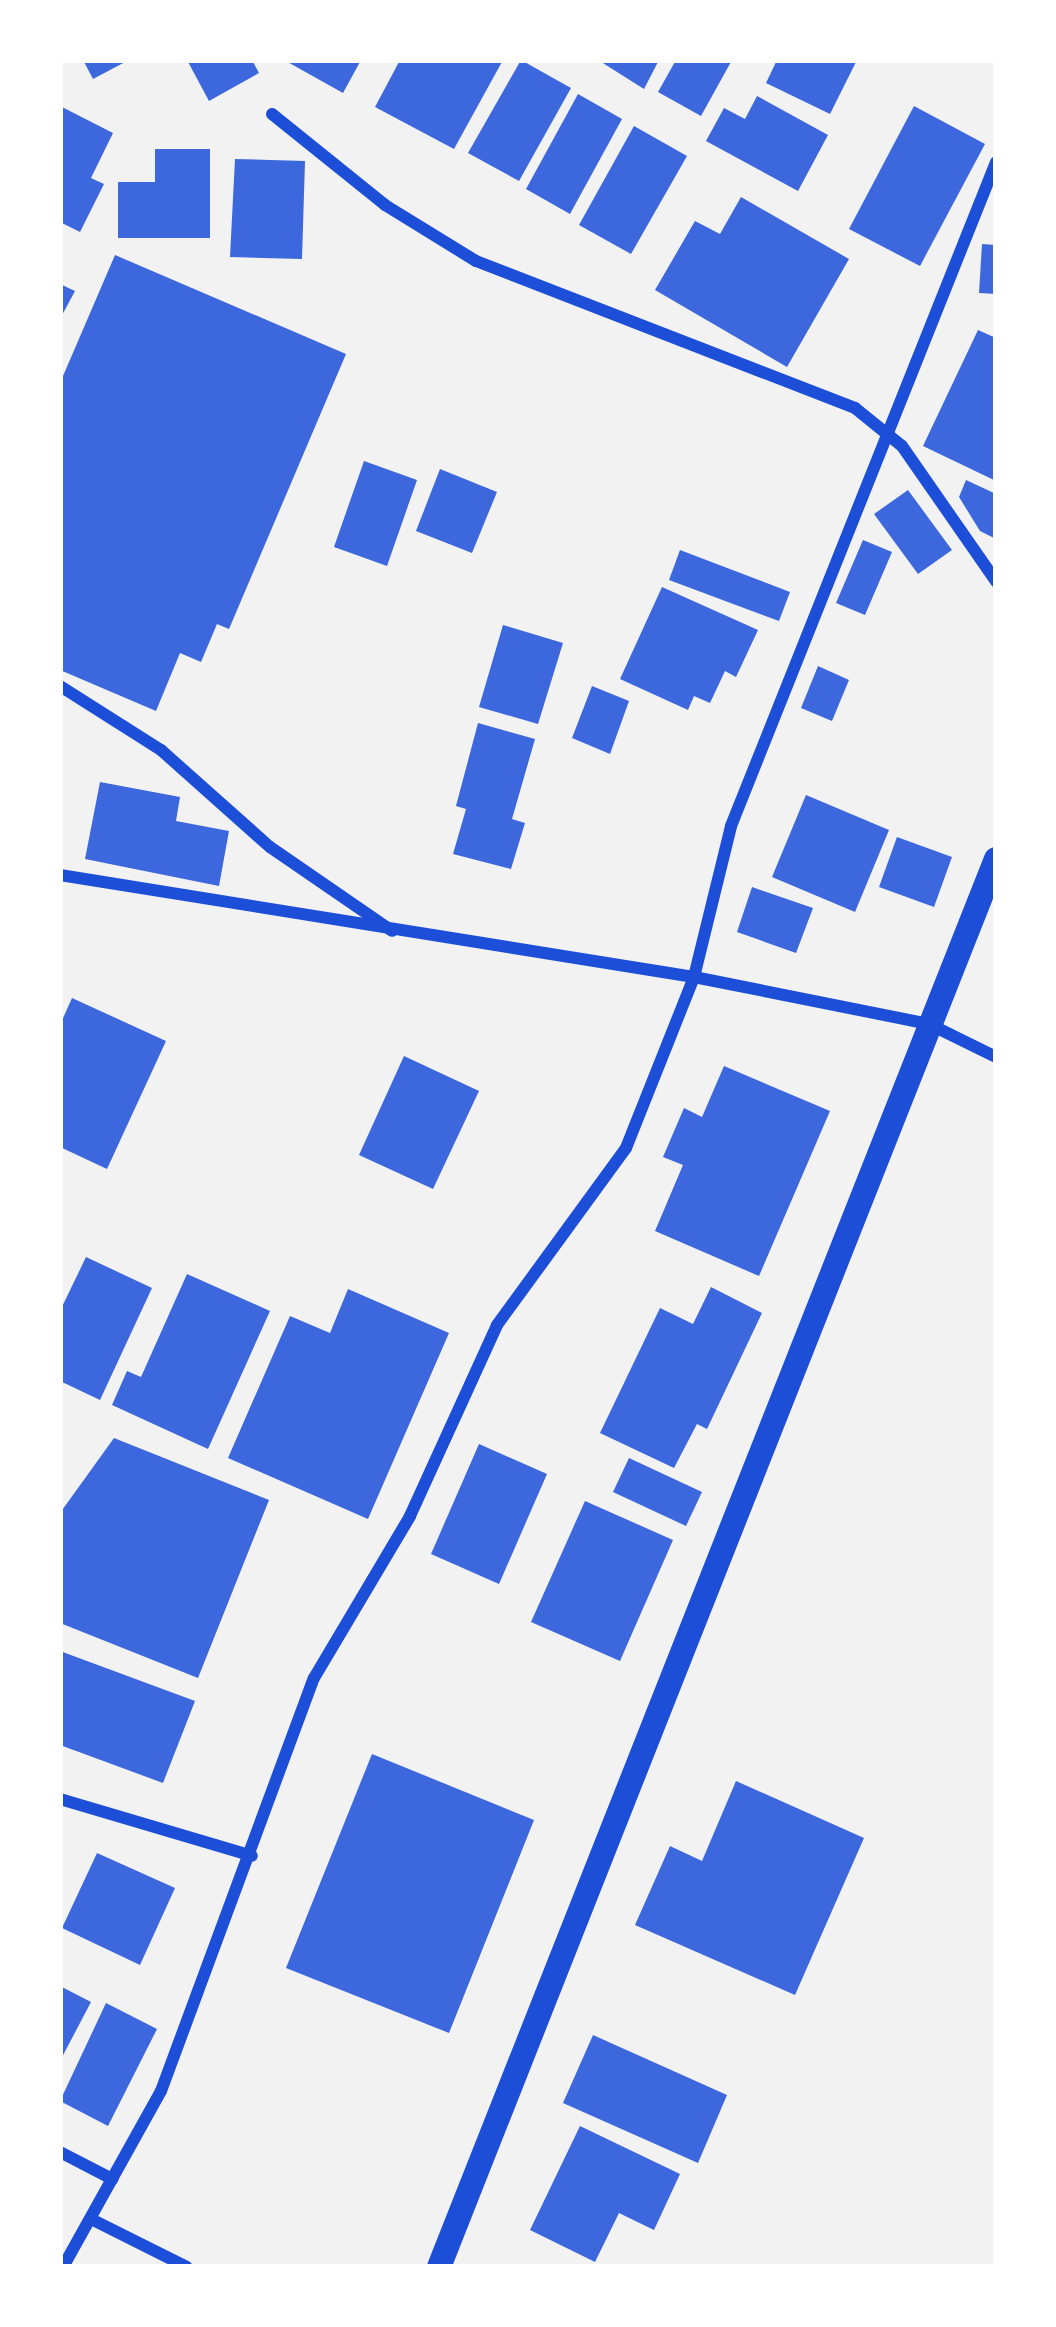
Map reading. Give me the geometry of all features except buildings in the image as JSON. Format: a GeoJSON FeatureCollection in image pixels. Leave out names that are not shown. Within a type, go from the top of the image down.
{"type":"FeatureCollection","features":[{"type":"Feature","properties":{"kind":"main road"},"geometry":{"type":"LineString","coordinates":[[439,2267],[996,859]]}},
{"type":"Feature","properties":{"kind":"street"},"geometry":{"type":"LineString","coordinates":[[272,114],[385,205],[476,261],[855,408],[888,435],[996,581]]}},
{"type":"Feature","properties":{"kind":"street"},"geometry":{"type":"LineString","coordinates":[[63,2267],[161,2091],[253,1856],[314,1678],[410,1516],[497,1325],[626,1148],[694,977],[730,826],[996,162]]}},
{"type":"Feature","properties":{"kind":"street"},"geometry":{"type":"LineString","coordinates":[[60,686],[161,750],[270,847],[398,935]]}},
{"type":"Feature","properties":{"kind":"street"},"geometry":{"type":"LineString","coordinates":[[60,875],[398,935],[694,977],[929,1024],[996,1057]]}},
{"type":"Feature","properties":{"kind":"street"},"geometry":{"type":"LineString","coordinates":[[60,1799],[253,1856]]}},
{"type":"Feature","properties":{"kind":"street"},"geometry":{"type":"LineString","coordinates":[[60,2152],[112,2179]]}},
{"type":"Feature","properties":{"kind":"street"},"geometry":{"type":"LineString","coordinates":[[91,2218],[187,2267]]}}]}
